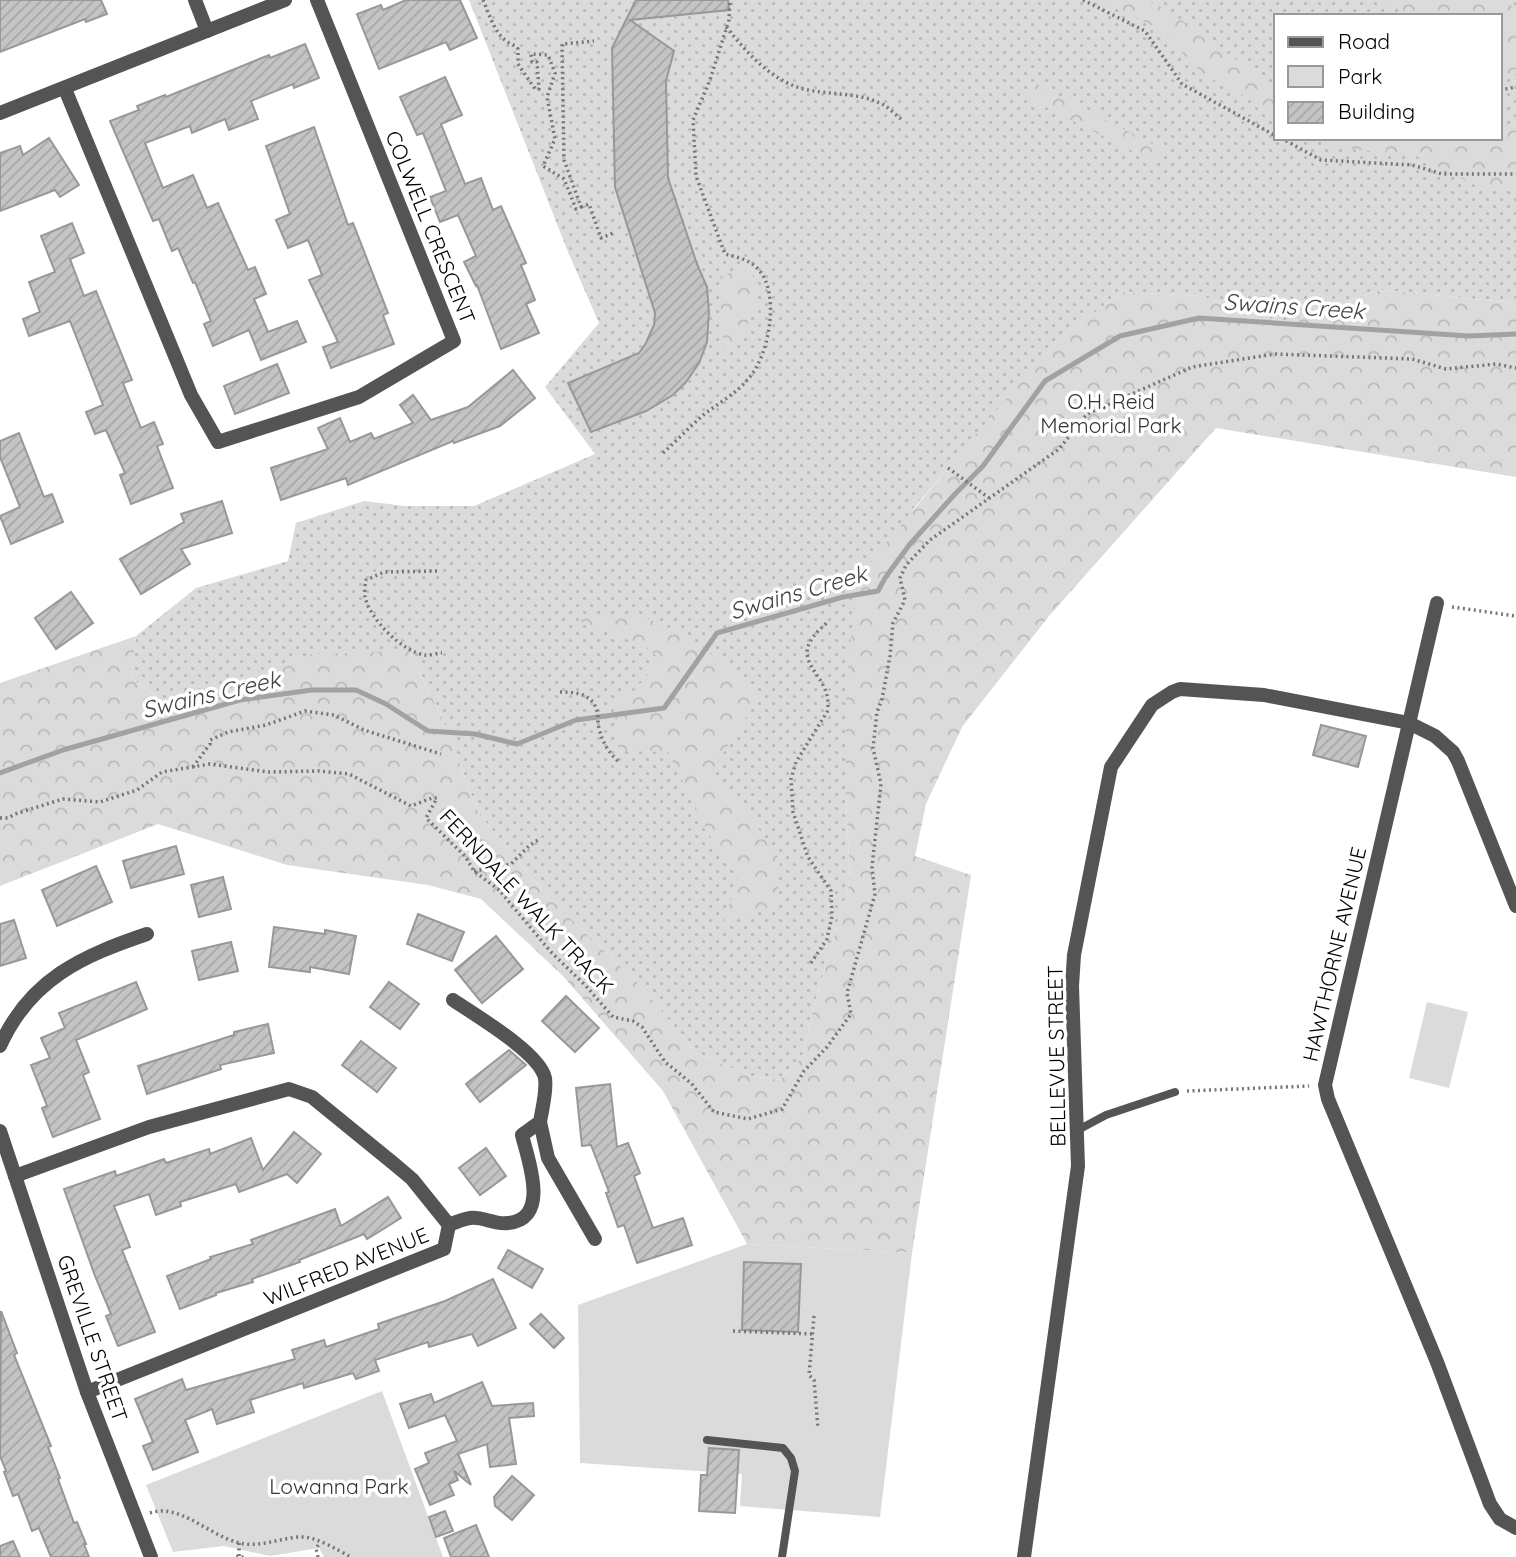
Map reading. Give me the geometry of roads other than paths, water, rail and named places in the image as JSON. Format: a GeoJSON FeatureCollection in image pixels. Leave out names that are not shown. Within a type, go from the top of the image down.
{"type":"FeatureCollection","features":[{"type":"Feature","properties":{"kind":"street"},"geometry":{"type":"LineString","coordinates":[[195,0],[207,31]]}},
{"type":"Feature","properties":{"kind":"street"},"geometry":{"type":"LineString","coordinates":[[0,113],[285,0]]}},
{"type":"Feature","properties":{"kind":"street","name":"COLWELL CRESCENT"},"geometry":{"type":"LineString","coordinates":[[65,89],[191,395],[218,442],[359,397],[454,341],[317,0]]}},
{"type":"Feature","properties":{"kind":"street","name":"HAWTHORNE AVENUE"},"geometry":{"type":"LineString","coordinates":[[1437,603],[1325,1085],[1328,1099],[1442,1374],[1490,1504],[1500,1519],[1516,1528]]}},
{"type":"Feature","properties":{"kind":"street","name":"BELLEVUE STREET"},"geometry":{"type":"LineString","coordinates":[[1024,1557],[1078,1166],[1072,986],[1074,955],[1111,767],[1153,705],[1180,689],[1283,698],[1409,723],[1435,736],[1453,751],[1458,761],[1516,906]]}},
{"type":"Feature","properties":{"kind":"street"},"geometry":{"type":"LineString","coordinates":[[0,1046],[7,1030],[37,991],[67,968],[100,950],[147,933]]}},
{"type":"Feature","properties":{"kind":"street"},"geometry":{"type":"LineString","coordinates":[[453,1000],[529,1053],[545,1075],[540,1122],[548,1158],[595,1240]]}},
{"type":"Feature","properties":{"kind":"street","name":"WILFRED AVENUE"},"geometry":{"type":"LineString","coordinates":[[15,1176],[149,1127],[289,1089],[312,1097],[412,1179],[449,1224],[444,1249],[87,1392]]}},
{"type":"Feature","properties":{"kind":"street"},"geometry":{"type":"LineString","coordinates":[[449,1224],[472,1217],[508,1224],[524,1217],[533,1203],[534,1184],[522,1135],[540,1122]]}},
{"type":"Feature","properties":{"kind":"street","name":"GREVILLE STREET"},"geometry":{"type":"LineString","coordinates":[[0,1131],[87,1392],[151,1557]]}},
{"type":"Feature","properties":{"kind":"lane"},"geometry":{"type":"LineString","coordinates":[[1078,1130],[1106,1115],[1175,1092]]}},
{"type":"Feature","properties":{"kind":"lane"},"geometry":{"type":"LineString","coordinates":[[707,1440],[783,1448],[791,1458],[795,1471],[782,1557]]}},
{"type":"Feature","properties":{"kind":"waterway","name":"Swains Creek"},"geometry":{"type":"LineString","coordinates":[[0,773],[63,750],[240,700],[312,690],[356,690],[386,704],[428,731],[475,734],[517,744],[576,720],[664,708],[717,633],[843,597],[878,591],[910,544],[983,466],[1045,381],[1120,336],[1199,318],[1469,336],[1516,334]]}},
{"type":"Feature","properties":{"kind":"park label","name":"O.H. Reid Memorial Park"},"geometry":{"type":"Point","coordinates":[1111,413]}},
{"type":"Feature","properties":{"kind":"park label","name":"Lowanna Park"},"geometry":{"type":"Point","coordinates":[339,1486]}}]}
